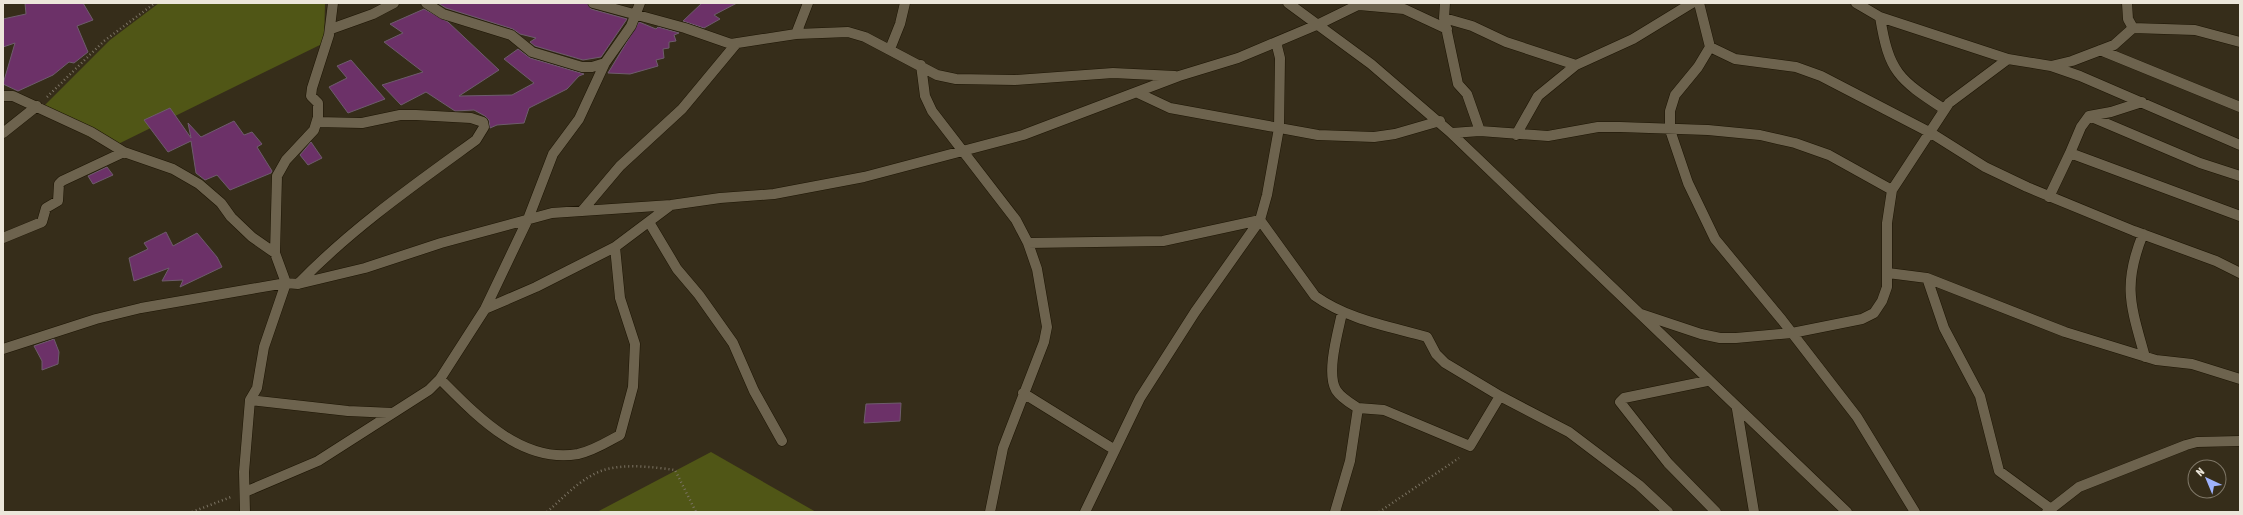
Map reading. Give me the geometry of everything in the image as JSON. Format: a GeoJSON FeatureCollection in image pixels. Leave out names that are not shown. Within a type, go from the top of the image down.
{"type":"FeatureCollection","features":[{"type":"Feature","properties":{"kind":"street"},"geometry":{"type":"LineString","coordinates":[[245,512],[244,472],[250,400],[257,388],[264,347],[286,283],[275,253],[277,184],[281,166],[291,152],[311,135],[317,122],[318,103],[311,96],[311,84],[319,68],[331,29],[333,3]]}},
{"type":"Feature","properties":{"kind":"street"},"geometry":{"type":"LineString","coordinates":[[331,29],[373,14],[394,3]]}},
{"type":"Feature","properties":{"kind":"street"},"geometry":{"type":"LineString","coordinates":[[426,3],[443,14],[511,35],[532,52],[582,67],[592,67],[606,63]]}},
{"type":"Feature","properties":{"kind":"street"},"geometry":{"type":"LineString","coordinates":[[593,3],[736,44],[796,34],[848,32],[865,37],[890,49],[922,65],[937,75],[972,81],[1095,74],[1179,76]]}},
{"type":"Feature","properties":{"kind":"street"},"geometry":{"type":"LineString","coordinates":[[245,492],[318,460],[428,390],[440,379],[485,309],[528,219],[553,154],[579,119],[606,63],[635,16],[640,3]]}},
{"type":"Feature","properties":{"kind":"street"},"geometry":{"type":"LineString","coordinates":[[796,34],[808,3]]}},
{"type":"Feature","properties":{"kind":"street"},"geometry":{"type":"LineString","coordinates":[[890,49],[900,24],[905,3]]}},
{"type":"Feature","properties":{"kind":"street"},"geometry":{"type":"LineString","coordinates":[[1288,3],[1319,24],[1440,121],[1707,381],[1848,512]]}},
{"type":"Feature","properties":{"kind":"street"},"geometry":{"type":"LineString","coordinates":[[1445,3],[1444,18],[1458,84],[1467,94],[1480,131]]}},
{"type":"Feature","properties":{"kind":"street"},"geometry":{"type":"LineString","coordinates":[[1516,135],[1538,96],[1576,65],[1633,39],[1692,3]]}},
{"type":"Feature","properties":{"kind":"street"},"geometry":{"type":"LineString","coordinates":[[1699,3],[1710,47],[1698,67],[1675,95],[1670,110],[1670,130],[1688,183],[1715,239],[1792,333],[1857,417],[1915,512]]}},
{"type":"Feature","properties":{"kind":"street"},"geometry":{"type":"LineString","coordinates":[[1856,3],[1880,17],[2008,59],[2052,66],[2080,76],[2240,145]]}},
{"type":"Feature","properties":{"kind":"street"},"geometry":{"type":"LineString","coordinates":[[2127,3],[2128,19],[2133,28]]}},
{"type":"Feature","properties":{"kind":"street"},"geometry":{"type":"LineString","coordinates":[[3,349],[96,319],[141,308],[286,283],[298,284],[365,268],[441,243],[552,213],[671,205],[720,198],[774,194],[864,177],[1022,135],[1138,94],[1179,76],[1238,58],[1319,24],[1360,4],[1404,9],[1447,29]]}},
{"type":"Feature","properties":{"kind":"street"},"geometry":{"type":"LineString","coordinates":[[1880,17],[1886,53],[1895,71],[1913,89],[1944,109]]}},
{"type":"Feature","properties":{"kind":"street"},"geometry":{"type":"LineString","coordinates":[[1444,18],[1472,26],[1506,42],[1576,65]]}},
{"type":"Feature","properties":{"kind":"street"},"geometry":{"type":"LineString","coordinates":[[2133,28],[2194,30],[2240,42]]}},
{"type":"Feature","properties":{"kind":"street"},"geometry":{"type":"LineString","coordinates":[[2052,66],[2072,61],[2124,39],[2133,28]]}},
{"type":"Feature","properties":{"kind":"street"},"geometry":{"type":"LineString","coordinates":[[1088,511],[1140,398],[1156,372],[1260,220],[1267,195],[1279,128],[1280,58],[1276,42]]}},
{"type":"Feature","properties":{"kind":"street"},"geometry":{"type":"LineString","coordinates":[[582,211],[620,166],[682,109],[736,44]]}},
{"type":"Feature","properties":{"kind":"street"},"geometry":{"type":"LineString","coordinates":[[1710,47],[1735,58],[1802,69],[1844,88],[1931,133],[1985,167],[2049,197],[2216,262],[2240,274]]}},
{"type":"Feature","properties":{"kind":"street"},"geometry":{"type":"LineString","coordinates":[[2100,50],[2240,107]]}},
{"type":"Feature","properties":{"kind":"street"},"geometry":{"type":"LineString","coordinates":[[1638,313],[1701,334],[1720,338],[1792,333],[1862,319],[1874,313],[1882,301],[1887,287],[1887,223],[1892,190],[1931,133],[1944,109],[2008,59]]}},
{"type":"Feature","properties":{"kind":"street"},"geometry":{"type":"LineString","coordinates":[[922,65],[925,96],[932,111],[1016,220],[1028,243],[1037,270],[1047,327],[1044,342],[1023,393],[1004,448],[990,512]]}},
{"type":"Feature","properties":{"kind":"street"},"geometry":{"type":"LineString","coordinates":[[1138,94],[1170,108],[1318,135],[1356,138],[1395,134],[1440,121]]}},
{"type":"Feature","properties":{"kind":"street"},"geometry":{"type":"LineString","coordinates":[[3,96],[13,96],[37,106],[91,132],[124,152],[173,169],[199,184],[221,203],[231,218],[252,237],[275,253]]}},
{"type":"Feature","properties":{"kind":"street"},"geometry":{"type":"LineString","coordinates":[[2049,197],[2081,127],[2089,116],[2111,112],[2142,102]]}},
{"type":"Feature","properties":{"kind":"street"},"geometry":{"type":"LineString","coordinates":[[3,133],[37,106]]}},
{"type":"Feature","properties":{"kind":"street"},"geometry":{"type":"LineString","coordinates":[[298,284],[335,247],[476,140],[484,127],[482,122],[471,118],[432,118],[416,115],[400,115],[362,123],[317,122]]}},
{"type":"Feature","properties":{"kind":"street"},"geometry":{"type":"LineString","coordinates":[[2089,116],[2200,163],[2240,176]]}},
{"type":"Feature","properties":{"kind":"street"},"geometry":{"type":"LineString","coordinates":[[1452,133],[1480,131],[1516,135],[1548,136],[1598,127],[1761,135],[1792,143],[1853,167],[1892,190]]}},
{"type":"Feature","properties":{"kind":"street"},"geometry":{"type":"LineString","coordinates":[[3,238],[42,222],[46,208],[58,201],[59,184],[62,181],[124,152]]}},
{"type":"Feature","properties":{"kind":"street"},"geometry":{"type":"LineString","coordinates":[[2070,153],[2240,216]]}},
{"type":"Feature","properties":{"kind":"street"},"geometry":{"type":"LineString","coordinates":[[485,309],[615,248],[671,205]]}},
{"type":"Feature","properties":{"kind":"street"},"geometry":{"type":"LineString","coordinates":[[1028,243],[1163,241],[1260,220]]}},
{"type":"Feature","properties":{"kind":"street"},"geometry":{"type":"LineString","coordinates":[[1260,220],[1314,296],[1342,313],[1427,337],[1436,354],[1445,363],[1500,396],[1569,432],[1639,485],[1668,512]]}},
{"type":"Feature","properties":{"kind":"street"},"geometry":{"type":"LineString","coordinates":[[649,222],[677,269],[733,342],[754,391],[782,441]]}},
{"type":"Feature","properties":{"kind":"street"},"geometry":{"type":"LineString","coordinates":[[2143,234],[2136,251],[2129,285],[2130,304],[2145,357]]}},
{"type":"Feature","properties":{"kind":"street"},"geometry":{"type":"LineString","coordinates":[[440,379],[486,423],[517,444],[545,454],[579,454],[598,447],[620,435],[633,387],[635,344],[620,298],[615,248]]}},
{"type":"Feature","properties":{"kind":"street"},"geometry":{"type":"LineString","coordinates":[[1888,273],[1926,278],[2043,324],[2145,357],[2156,360],[2192,364],[2240,380]]}},
{"type":"Feature","properties":{"kind":"street"},"geometry":{"type":"LineString","coordinates":[[1926,278],[1944,328],[1980,396],[1999,471],[2049,510],[2079,487],[2186,445],[2197,442],[2240,441]]}},
{"type":"Feature","properties":{"kind":"street"},"geometry":{"type":"LineString","coordinates":[[1342,313],[1334,363],[1334,385],[1342,396],[1358,408],[1384,410],[1470,446],[1500,396]]}},
{"type":"Feature","properties":{"kind":"street"},"geometry":{"type":"LineString","coordinates":[[1707,381],[1624,398],[1620,402],[1667,463],[1692,490],[1716,512]]}},
{"type":"Feature","properties":{"kind":"street"},"geometry":{"type":"LineString","coordinates":[[1023,393],[1115,450]]}},
{"type":"Feature","properties":{"kind":"street"},"geometry":{"type":"LineString","coordinates":[[250,400],[348,411],[393,413]]}},
{"type":"Feature","properties":{"kind":"street"},"geometry":{"type":"LineString","coordinates":[[1335,512],[1348,470],[1354,442],[1358,408]]}},
{"type":"Feature","properties":{"kind":"street"},"geometry":{"type":"LineString","coordinates":[[1737,409],[1754,512]]}},
{"type":"Feature","properties":{"kind":"path"},"geometry":{"type":"LineString","coordinates":[[37,106],[104,41],[155,3]]}},
{"type":"Feature","properties":{"kind":"path"},"geometry":{"type":"LineString","coordinates":[[1379,512],[1451,465],[1470,446]]}},
{"type":"Feature","properties":{"kind":"path"},"geometry":{"type":"LineString","coordinates":[[547,512],[576,486],[603,471],[660,467],[675,470],[696,512]]}},
{"type":"Feature","properties":{"kind":"path"},"geometry":{"type":"LineString","coordinates":[[192,512],[245,492]]}},
{"type":"Feature","properties":{"kind":"green space"},"geometry":{"type":"Polygon","coordinates":[[[159,3],[325,3],[324,43],[110,148],[77,131],[41,109],[110,40],[159,3]]]}},
{"type":"Feature","properties":{"kind":"green space"},"geometry":{"type":"Polygon","coordinates":[[[711,452],[816,512],[597,512],[711,452]]]}},
{"type":"Feature","properties":{"kind":"building"},"geometry":{"type":"Polygon","coordinates":[[[25,3],[83,3],[93,20],[77,26],[88,52],[74,63],[69,62],[53,75],[18,91],[3,84],[15,43],[3,47],[3,19],[26,14],[25,3]]]}},
{"type":"Feature","properties":{"kind":"building"},"geometry":{"type":"Polygon","coordinates":[[[438,3],[587,3],[591,9],[627,19],[601,57],[583,60],[535,46],[530,42],[536,38],[520,34],[513,29],[446,8],[438,3]]]}},
{"type":"Feature","properties":{"kind":"building"},"geometry":{"type":"Polygon","coordinates":[[[702,3],[737,3],[714,15],[720,19],[704,28],[683,21],[702,3]]]}},
{"type":"Feature","properties":{"kind":"building"},"geometry":{"type":"Polygon","coordinates":[[[424,9],[448,22],[499,70],[459,96],[512,95],[534,83],[504,59],[518,49],[530,58],[584,74],[579,76],[567,89],[529,108],[524,123],[497,125],[490,128],[489,120],[485,116],[474,110],[455,111],[426,92],[401,105],[382,85],[423,72],[384,42],[403,33],[390,24],[424,9]]]}},
{"type":"Feature","properties":{"kind":"building"},"geometry":{"type":"Polygon","coordinates":[[[639,22],[656,29],[658,27],[679,33],[674,35],[676,41],[669,42],[669,48],[663,49],[664,58],[656,60],[658,66],[630,74],[608,73],[639,22]]]}},
{"type":"Feature","properties":{"kind":"building"},"geometry":{"type":"Polygon","coordinates":[[[351,60],[385,99],[348,113],[329,87],[347,78],[337,66],[351,60]]]}},
{"type":"Feature","properties":{"kind":"building"},"geometry":{"type":"Polygon","coordinates":[[[170,108],[191,138],[188,123],[201,137],[234,121],[244,135],[252,132],[262,144],[257,147],[272,171],[271,173],[230,190],[217,175],[205,180],[196,173],[191,141],[168,152],[144,120],[170,108]]]}},
{"type":"Feature","properties":{"kind":"building"},"geometry":{"type":"Polygon","coordinates":[[[311,142],[322,158],[308,165],[300,155],[311,142]]]}},
{"type":"Feature","properties":{"kind":"building"},"geometry":{"type":"Polygon","coordinates":[[[107,167],[113,175],[93,184],[88,176],[107,167]]]}},
{"type":"Feature","properties":{"kind":"building"},"geometry":{"type":"Polygon","coordinates":[[[166,232],[173,246],[197,233],[217,257],[222,267],[180,287],[183,280],[162,281],[169,268],[134,281],[129,258],[148,249],[144,243],[166,232]]]}},
{"type":"Feature","properties":{"kind":"building"},"geometry":{"type":"Polygon","coordinates":[[[54,339],[59,352],[58,364],[42,370],[42,361],[34,346],[54,339]]]}},
{"type":"Feature","properties":{"kind":"building"},"geometry":{"type":"Polygon","coordinates":[[[901,403],[900,421],[864,423],[866,404],[901,403]]]}}]}
